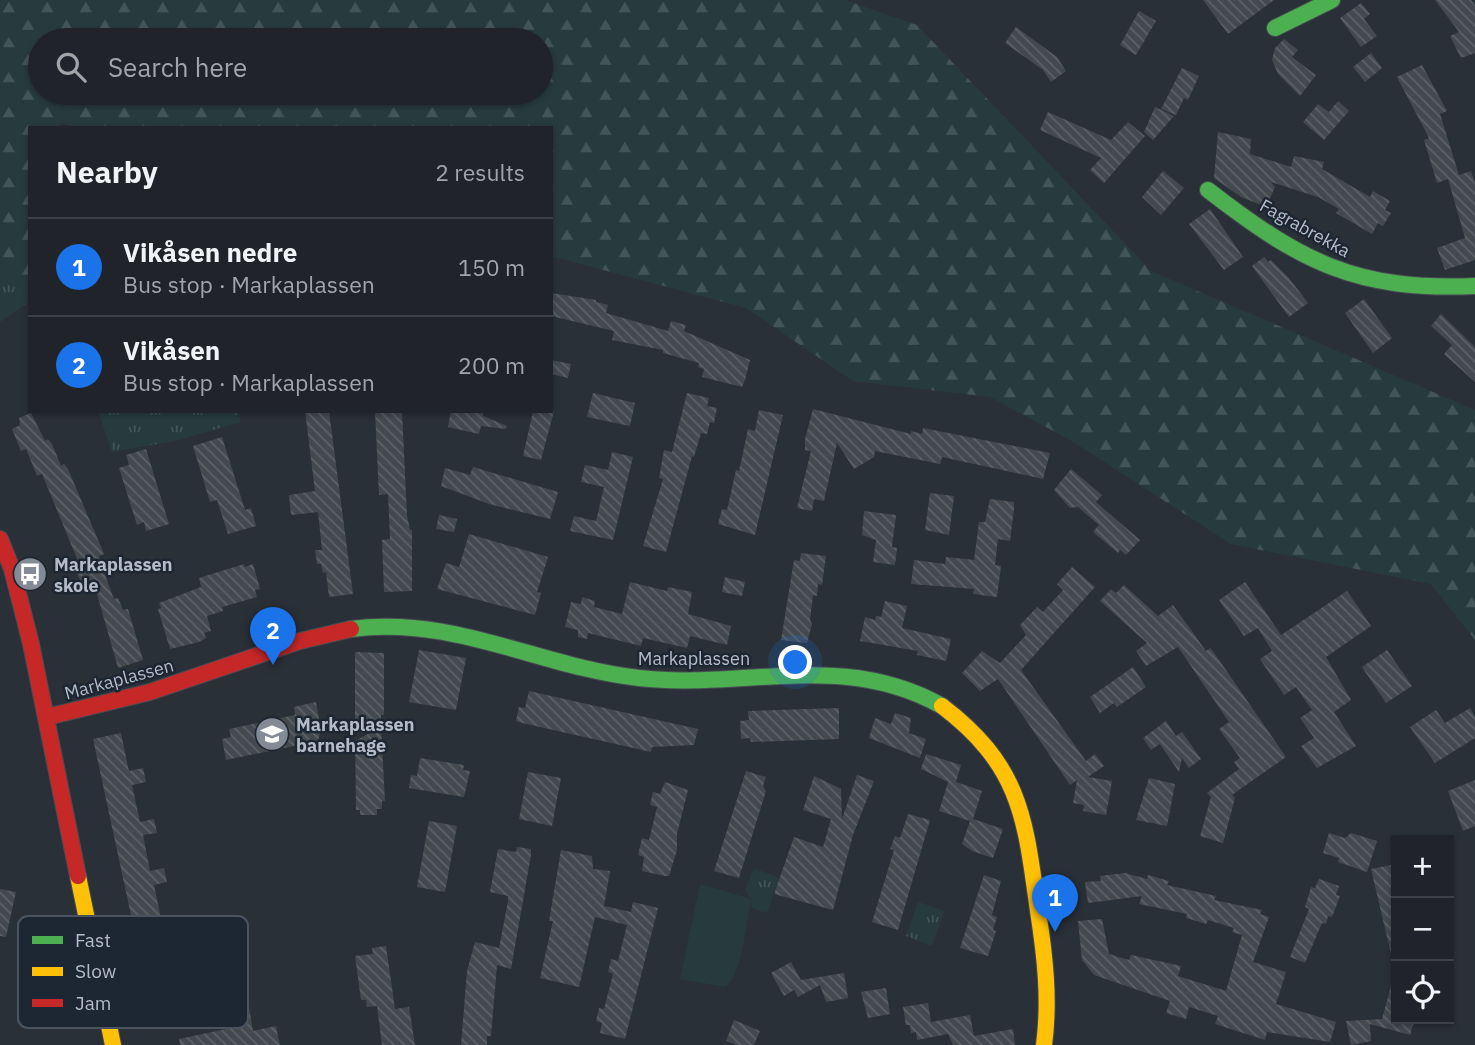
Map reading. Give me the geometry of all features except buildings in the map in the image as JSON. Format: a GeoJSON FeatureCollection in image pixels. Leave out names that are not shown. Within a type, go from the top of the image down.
{"type":"FeatureCollection","features":[{"type":"Feature","properties":{"kind":"street"},"geometry":{"type":"LineString","coordinates":[[1275,28],[1332,0]]}},
{"type":"Feature","properties":{"kind":"street","name":"Fagrabrekka"},"geometry":{"type":"LineString","coordinates":[[1208,190],[1297,249],[1357,277],[1399,286],[1475,286]]}},
{"type":"Feature","properties":{"kind":"street"},"geometry":{"type":"LineString","coordinates":[[0,539],[12,569],[47,717],[87,916]]}},
{"type":"Feature","properties":{"kind":"street","name":"Markaplassen"},"geometry":{"type":"LineString","coordinates":[[47,717],[134,698],[315,636],[397,625],[470,635],[607,674],[638,678],[726,679],[827,674],[862,676],[895,683],[920,693],[955,713],[984,741],[1012,785],[1024,816],[1030,847],[1047,970],[1048,1009],[1044,1045]]}},
{"type":"Feature","properties":{"kind":"green space"},"geometry":{"type":"Polygon","coordinates":[[[0,0],[845,0],[917,25],[1151,271],[1475,410],[1475,640],[1431,584],[1231,544],[1072,441],[990,397],[853,381],[746,308],[553,257],[553,126],[72,126],[61,123],[60,126],[28,126],[28,298],[0,256],[0,0]]]}},
{"type":"Feature","properties":{"kind":"green space"},"geometry":{"type":"Polygon","coordinates":[[[0,256],[28,298],[28,302],[0,322],[0,256]]]}},
{"type":"Feature","properties":{"kind":"green space"},"geometry":{"type":"Polygon","coordinates":[[[99,413],[238,413],[241,422],[175,441],[112,452],[99,413]]]}},
{"type":"Feature","properties":{"kind":"green space"},"geometry":{"type":"Polygon","coordinates":[[[754,868],[779,878],[767,913],[752,908],[751,899],[745,890],[754,868]]]}},
{"type":"Feature","properties":{"kind":"green space"},"geometry":{"type":"Polygon","coordinates":[[[700,884],[751,899],[740,960],[731,981],[725,987],[680,979],[700,884]]]}},
{"type":"Feature","properties":{"kind":"green space"},"geometry":{"type":"Polygon","coordinates":[[[918,902],[944,911],[932,946],[906,936],[918,902]]]}},
{"type":"Feature","properties":{"kind":"traffic: fast"},"geometry":{"type":"LineString","coordinates":[[1275,28],[1332,0]]}},
{"type":"Feature","properties":{"kind":"traffic: fast"},"geometry":{"type":"LineString","coordinates":[[1208,190],[1272,236],[1332,267],[1363,277],[1396,283],[1475,286]]}},
{"type":"Feature","properties":{"kind":"traffic: fast"},"geometry":{"type":"LineString","coordinates":[[351,629],[389,627],[461,635],[567,664],[639,678],[717,680],[830,676],[867,680],[905,689],[942,706]]}},
{"type":"Feature","properties":{"kind":"traffic: slow"},"geometry":{"type":"LineString","coordinates":[[942,706],[989,751],[1004,773],[1023,822],[1045,961],[1047,1011],[1044,1045]]}},
{"type":"Feature","properties":{"kind":"traffic: slow"},"geometry":{"type":"LineString","coordinates":[[78,876],[86,916]]}},
{"type":"Feature","properties":{"kind":"traffic: slow"},"geometry":{"type":"LineString","coordinates":[[109,1028],[113,1045]]}},
{"type":"Feature","properties":{"kind":"traffic: jam"},"geometry":{"type":"LineString","coordinates":[[0,539],[12,569],[31,644],[78,876]]}},
{"type":"Feature","properties":{"kind":"traffic: jam"},"geometry":{"type":"LineString","coordinates":[[47,717],[150,692],[300,641],[351,629]]}},
{"type":"Feature","properties":{"kind":"place","name":"Markaplassen skole"},"geometry":{"type":"Point","coordinates":[30,574]}},
{"type":"Feature","properties":{"kind":"place","name":"Vikåsen"},"geometry":{"type":"Point","coordinates":[273,665]}},
{"type":"Feature","properties":{"kind":"place","name":"Markaplassen barnehage"},"geometry":{"type":"Point","coordinates":[272,734]}},
{"type":"Feature","properties":{"kind":"place","name":"Vikåsen nedre"},"geometry":{"type":"Point","coordinates":[1055,932]}}]}
